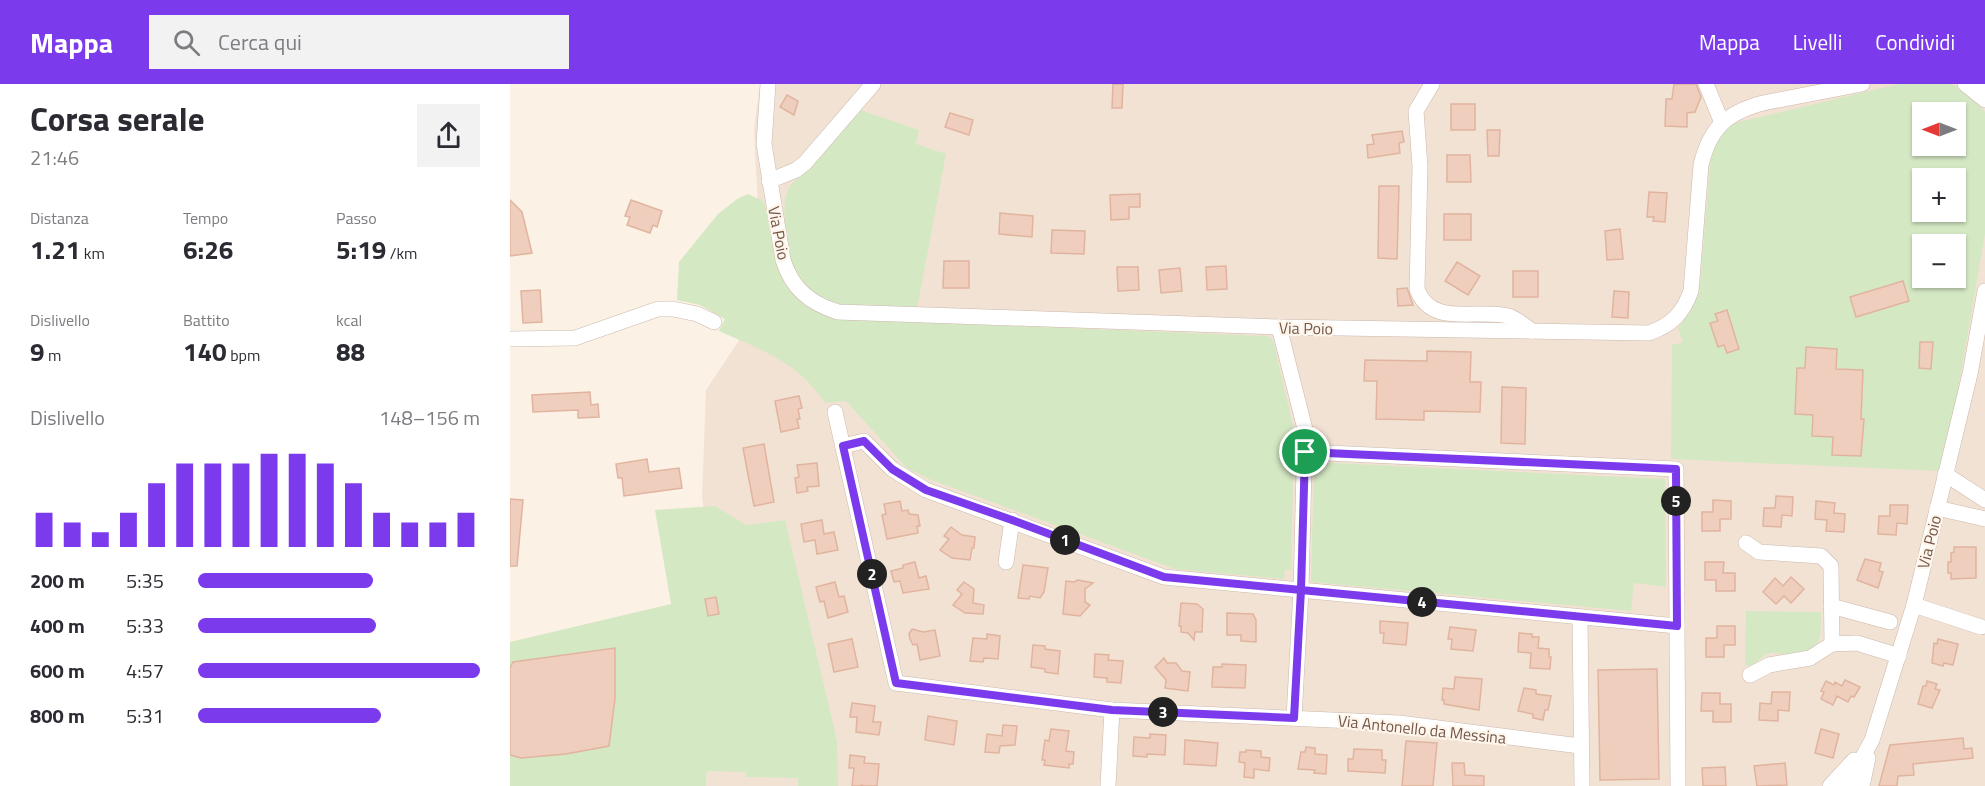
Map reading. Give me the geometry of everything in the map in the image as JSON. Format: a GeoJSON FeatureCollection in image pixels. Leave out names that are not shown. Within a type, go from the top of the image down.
{"type":"FeatureCollection","features":[{"type":"Feature","properties":{"kind":"street","name":"Via Poio"},"geometry":{"type":"LineString","coordinates":[[768,84],[764,144],[783,260],[788,274],[802,294],[825,308],[838,312],[1279,327],[1649,333],[1662,329],[1679,315],[1691,291],[1701,165],[1708,143],[1722,123],[1747,108],[1821,88],[1862,84]]}},
{"type":"Feature","properties":{"kind":"street"},"geometry":{"type":"LineString","coordinates":[[769,181],[796,170],[805,163],[873,84]]}},
{"type":"Feature","properties":{"kind":"street"},"geometry":{"type":"LineString","coordinates":[[1432,84],[1416,111],[1420,167],[1417,289],[1420,297],[1426,306],[1438,312],[1510,316],[1532,331]]}},
{"type":"Feature","properties":{"kind":"street"},"geometry":{"type":"LineString","coordinates":[[1706,84],[1722,123]]}},
{"type":"Feature","properties":{"kind":"street"},"geometry":{"type":"LineString","coordinates":[[1965,84],[1985,100]]}},
{"type":"Feature","properties":{"kind":"street","name":"Via Poio"},"geometry":{"type":"LineString","coordinates":[[1847,786],[1872,740],[1914,605],[1970,374],[1985,291]]}},
{"type":"Feature","properties":{"kind":"street"},"geometry":{"type":"LineString","coordinates":[[510,339],[575,338],[658,309],[673,309],[697,314],[714,322]]}},
{"type":"Feature","properties":{"kind":"street"},"geometry":{"type":"LineString","coordinates":[[1279,327],[1305,429],[1301,590],[1294,718]]}},
{"type":"Feature","properties":{"kind":"street","name":"Via Antonello da Messina"},"geometry":{"type":"LineString","coordinates":[[835,412],[896,683],[1112,710],[1399,723],[1580,746]]}},
{"type":"Feature","properties":{"kind":"street"},"geometry":{"type":"LineString","coordinates":[[843,446],[864,441],[892,469],[926,490],[1164,577],[1677,626]]}},
{"type":"Feature","properties":{"kind":"street"},"geometry":{"type":"LineString","coordinates":[[1305,452],[1676,469],[1678,786]]}},
{"type":"Feature","properties":{"kind":"street"},"geometry":{"type":"LineString","coordinates":[[1937,508],[1981,518],[1984,499],[1945,474]]}},
{"type":"Feature","properties":{"kind":"street"},"geometry":{"type":"LineString","coordinates":[[1006,562],[1012,520]]}},
{"type":"Feature","properties":{"kind":"street"},"geometry":{"type":"LineString","coordinates":[[1746,543],[1758,552],[1821,556],[1831,566],[1832,644]]}},
{"type":"Feature","properties":{"kind":"street"},"geometry":{"type":"LineString","coordinates":[[1914,605],[1981,627]]}},
{"type":"Feature","properties":{"kind":"street"},"geometry":{"type":"LineString","coordinates":[[1831,606],[1890,622]]}},
{"type":"Feature","properties":{"kind":"street"},"geometry":{"type":"LineString","coordinates":[[1580,617],[1582,786]]}},
{"type":"Feature","properties":{"kind":"street"},"geometry":{"type":"LineString","coordinates":[[1750,675],[1769,665],[1810,658],[1832,644],[1857,643],[1899,656]]}},
{"type":"Feature","properties":{"kind":"street"},"geometry":{"type":"LineString","coordinates":[[1108,786],[1112,710]]}},
{"type":"Feature","properties":{"kind":"street"},"geometry":{"type":"LineString","coordinates":[[1830,786],[1872,740]]}},
{"type":"Feature","properties":{"kind":"street"},"geometry":{"type":"LineString","coordinates":[[1863,786],[1872,740]]}},
{"type":"Feature","properties":{"kind":"shaded area"},"geometry":{"type":"Polygon","coordinates":[[[760,84],[1985,84],[1985,786],[706,786],[717,617],[702,496],[706,390],[742,336],[759,227],[754,130],[760,84]]]}},
{"type":"Feature","properties":{"kind":"green space"},"geometry":{"type":"Polygon","coordinates":[[[1899,84],[1952,84],[1966,92],[1985,112],[1985,234],[1957,396],[1939,471],[1671,459],[1672,345],[1683,342],[1678,328],[1692,307],[1700,284],[1711,154],[1716,142],[1728,127],[1735,123],[1899,84]]]}},
{"type":"Feature","properties":{"kind":"green space"},"geometry":{"type":"Polygon","coordinates":[[[860,110],[919,130],[916,144],[946,154],[917,309],[867,309],[833,303],[818,297],[806,287],[793,265],[784,214],[789,187],[860,110]]]}},
{"type":"Feature","properties":{"kind":"green space"},"geometry":{"type":"Polygon","coordinates":[[[748,194],[763,201],[778,266],[788,288],[806,304],[835,319],[1267,336],[1273,340],[1294,430],[1291,570],[1285,570],[1284,579],[1175,569],[929,479],[907,468],[846,401],[825,403],[803,377],[791,367],[764,351],[719,331],[725,319],[700,305],[677,300],[679,262],[718,214],[737,199],[748,194]]]}},
{"type":"Feature","properties":{"kind":"green space"},"geometry":{"type":"Polygon","coordinates":[[[1314,462],[1665,479],[1666,587],[1634,583],[1631,611],[1311,582],[1314,462]]]}},
{"type":"Feature","properties":{"kind":"green space"},"geometry":{"type":"Polygon","coordinates":[[[715,506],[746,525],[785,520],[837,741],[838,786],[798,786],[798,778],[746,777],[746,772],[707,771],[706,786],[510,786],[510,642],[671,604],[655,510],[715,506]]]}},
{"type":"Feature","properties":{"kind":"green space"},"geometry":{"type":"Polygon","coordinates":[[[1746,611],[1821,612],[1821,631],[1817,644],[1807,651],[1798,653],[1769,653],[1748,666],[1745,664],[1746,611]]]}},
{"type":"Feature","properties":{"kind":"building"},"geometry":{"type":"Polygon","coordinates":[[[1113,84],[1123,84],[1122,108],[1112,108],[1113,84]]]}},
{"type":"Feature","properties":{"kind":"building"},"geometry":{"type":"Polygon","coordinates":[[[1674,84],[1696,84],[1701,97],[1695,112],[1687,113],[1687,127],[1665,126],[1666,99],[1672,99],[1674,84]]]}},
{"type":"Feature","properties":{"kind":"building"},"geometry":{"type":"Polygon","coordinates":[[[787,95],[798,101],[794,115],[780,107],[787,95]]]}},
{"type":"Feature","properties":{"kind":"building"},"geometry":{"type":"Polygon","coordinates":[[[1451,104],[1475,104],[1475,130],[1451,130],[1451,104]]]}},
{"type":"Feature","properties":{"kind":"building"},"geometry":{"type":"Polygon","coordinates":[[[950,113],[973,120],[969,135],[945,127],[950,113]]]}},
{"type":"Feature","properties":{"kind":"building"},"geometry":{"type":"Polygon","coordinates":[[[1487,130],[1500,130],[1499,156],[1488,156],[1487,130]]]}},
{"type":"Feature","properties":{"kind":"building"},"geometry":{"type":"Polygon","coordinates":[[[1402,131],[1404,142],[1399,143],[1400,153],[1368,158],[1367,145],[1374,144],[1372,135],[1402,131]]]}},
{"type":"Feature","properties":{"kind":"building"},"geometry":{"type":"Polygon","coordinates":[[[1447,155],[1470,155],[1471,182],[1447,182],[1447,155]]]}},
{"type":"Feature","properties":{"kind":"building"},"geometry":{"type":"Polygon","coordinates":[[[1379,186],[1399,186],[1397,259],[1378,258],[1379,186]]]}},
{"type":"Feature","properties":{"kind":"building"},"geometry":{"type":"Polygon","coordinates":[[[1649,192],[1667,193],[1665,222],[1653,221],[1654,217],[1647,217],[1649,192]]]}},
{"type":"Feature","properties":{"kind":"building"},"geometry":{"type":"Polygon","coordinates":[[[1140,194],[1140,207],[1129,207],[1129,219],[1111,220],[1110,195],[1140,194]]]}},
{"type":"Feature","properties":{"kind":"building"},"geometry":{"type":"Polygon","coordinates":[[[510,200],[522,212],[532,253],[510,256],[510,200]]]}},
{"type":"Feature","properties":{"kind":"building"},"geometry":{"type":"Polygon","coordinates":[[[631,200],[662,211],[657,227],[653,225],[650,233],[627,225],[630,217],[625,216],[631,200]]]}},
{"type":"Feature","properties":{"kind":"building"},"geometry":{"type":"Polygon","coordinates":[[[1000,213],[1033,216],[1032,237],[999,234],[1000,213]]]}},
{"type":"Feature","properties":{"kind":"building"},"geometry":{"type":"Polygon","coordinates":[[[1444,214],[1471,214],[1471,240],[1444,240],[1444,214]]]}},
{"type":"Feature","properties":{"kind":"building"},"geometry":{"type":"Polygon","coordinates":[[[1620,229],[1623,259],[1607,260],[1605,231],[1620,229]]]}},
{"type":"Feature","properties":{"kind":"building"},"geometry":{"type":"Polygon","coordinates":[[[1052,230],[1085,231],[1084,254],[1051,253],[1052,230]]]}},
{"type":"Feature","properties":{"kind":"building"},"geometry":{"type":"Polygon","coordinates":[[[944,261],[969,261],[969,288],[943,288],[944,261]]]}},
{"type":"Feature","properties":{"kind":"building"},"geometry":{"type":"Polygon","coordinates":[[[1457,262],[1480,276],[1468,295],[1445,281],[1457,262]]]}},
{"type":"Feature","properties":{"kind":"building"},"geometry":{"type":"Polygon","coordinates":[[[1226,266],[1227,289],[1207,290],[1206,267],[1226,266]]]}},
{"type":"Feature","properties":{"kind":"building"},"geometry":{"type":"Polygon","coordinates":[[[1117,267],[1138,267],[1139,290],[1118,291],[1117,267]]]}},
{"type":"Feature","properties":{"kind":"building"},"geometry":{"type":"Polygon","coordinates":[[[1180,268],[1182,291],[1161,293],[1159,270],[1180,268]]]}},
{"type":"Feature","properties":{"kind":"building"},"geometry":{"type":"Polygon","coordinates":[[[1513,271],[1538,271],[1538,297],[1513,297],[1513,271]]]}},
{"type":"Feature","properties":{"kind":"building"},"geometry":{"type":"Polygon","coordinates":[[[1903,281],[1909,301],[1856,317],[1850,297],[1903,281]]]}},
{"type":"Feature","properties":{"kind":"building"},"geometry":{"type":"Polygon","coordinates":[[[1407,288],[1413,305],[1398,306],[1397,289],[1407,288]]]}},
{"type":"Feature","properties":{"kind":"building"},"geometry":{"type":"Polygon","coordinates":[[[540,290],[542,322],[523,323],[521,291],[540,290]]]}},
{"type":"Feature","properties":{"kind":"building"},"geometry":{"type":"Polygon","coordinates":[[[1614,291],[1629,292],[1628,318],[1612,317],[1614,291]]]}},
{"type":"Feature","properties":{"kind":"building"},"geometry":{"type":"Polygon","coordinates":[[[1727,310],[1739,349],[1727,353],[1724,345],[1718,347],[1710,323],[1718,321],[1715,314],[1727,310]]]}},
{"type":"Feature","properties":{"kind":"building"},"geometry":{"type":"Polygon","coordinates":[[[1920,342],[1933,342],[1931,369],[1919,368],[1920,342]]]}},
{"type":"Feature","properties":{"kind":"building"},"geometry":{"type":"Polygon","coordinates":[[[1806,347],[1837,349],[1836,369],[1863,370],[1861,419],[1864,419],[1861,456],[1832,455],[1833,437],[1812,436],[1813,415],[1795,414],[1797,368],[1805,368],[1806,347]]]}},
{"type":"Feature","properties":{"kind":"building"},"geometry":{"type":"Polygon","coordinates":[[[1427,351],[1471,352],[1470,382],[1481,382],[1480,412],[1424,411],[1424,420],[1376,419],[1377,381],[1364,381],[1365,360],[1427,361],[1427,351]]]}},
{"type":"Feature","properties":{"kind":"building"},"geometry":{"type":"Polygon","coordinates":[[[1502,387],[1526,388],[1525,444],[1501,443],[1502,387]]]}},
{"type":"Feature","properties":{"kind":"building"},"geometry":{"type":"Polygon","coordinates":[[[590,392],[591,405],[598,404],[599,417],[578,418],[578,410],[533,412],[532,395],[590,392]]]}},
{"type":"Feature","properties":{"kind":"building"},"geometry":{"type":"Polygon","coordinates":[[[799,396],[802,408],[798,409],[799,428],[781,432],[775,401],[799,396]]]}},
{"type":"Feature","properties":{"kind":"building"},"geometry":{"type":"Polygon","coordinates":[[[764,444],[774,502],[754,506],[743,448],[764,444]]]}},
{"type":"Feature","properties":{"kind":"building"},"geometry":{"type":"Polygon","coordinates":[[[647,459],[649,472],[679,468],[682,488],[624,496],[622,478],[618,478],[616,464],[647,459]]]}},
{"type":"Feature","properties":{"kind":"building"},"geometry":{"type":"Polygon","coordinates":[[[817,463],[819,486],[807,487],[808,491],[797,493],[795,478],[799,477],[797,465],[817,463]]]}},
{"type":"Feature","properties":{"kind":"building"},"geometry":{"type":"Polygon","coordinates":[[[1776,496],[1793,497],[1792,516],[1782,515],[1781,527],[1763,526],[1764,508],[1775,508],[1776,496]]]}},
{"type":"Feature","properties":{"kind":"building"},"geometry":{"type":"Polygon","coordinates":[[[510,499],[523,500],[517,566],[510,566],[510,499]]]}},
{"type":"Feature","properties":{"kind":"building"},"geometry":{"type":"Polygon","coordinates":[[[1713,500],[1731,501],[1731,519],[1720,519],[1720,531],[1702,531],[1702,512],[1713,512],[1713,500]]]}},
{"type":"Feature","properties":{"kind":"building"},"geometry":{"type":"Polygon","coordinates":[[[900,501],[902,511],[908,510],[909,514],[918,515],[920,526],[917,526],[918,533],[887,539],[882,515],[886,514],[884,504],[900,501]]]}},
{"type":"Feature","properties":{"kind":"building"},"geometry":{"type":"Polygon","coordinates":[[[1816,501],[1835,503],[1834,513],[1845,514],[1844,532],[1826,531],[1827,520],[1815,519],[1816,501]]]}},
{"type":"Feature","properties":{"kind":"building"},"geometry":{"type":"Polygon","coordinates":[[[1890,505],[1908,505],[1907,524],[1897,523],[1896,535],[1878,534],[1879,516],[1890,516],[1890,505]]]}},
{"type":"Feature","properties":{"kind":"building"},"geometry":{"type":"Polygon","coordinates":[[[822,520],[824,534],[834,532],[838,550],[817,554],[815,540],[804,542],[801,524],[822,520]]]}},
{"type":"Feature","properties":{"kind":"building"},"geometry":{"type":"Polygon","coordinates":[[[951,527],[962,535],[975,537],[970,560],[952,558],[940,550],[949,539],[944,536],[951,527]]]}},
{"type":"Feature","properties":{"kind":"building"},"geometry":{"type":"Polygon","coordinates":[[[1954,547],[1976,547],[1976,578],[1951,579],[1951,573],[1948,573],[1948,562],[1951,562],[1954,547]]]}},
{"type":"Feature","properties":{"kind":"building"},"geometry":{"type":"Polygon","coordinates":[[[1865,559],[1881,563],[1879,571],[1883,572],[1878,588],[1857,580],[1865,559]]]}},
{"type":"Feature","properties":{"kind":"building"},"geometry":{"type":"Polygon","coordinates":[[[915,562],[919,578],[926,576],[929,589],[903,593],[900,581],[894,582],[891,571],[915,562]]]}},
{"type":"Feature","properties":{"kind":"building"},"geometry":{"type":"Polygon","coordinates":[[[1705,562],[1724,562],[1723,573],[1735,573],[1735,591],[1716,591],[1716,580],[1705,580],[1705,562]]]}},
{"type":"Feature","properties":{"kind":"building"},"geometry":{"type":"Polygon","coordinates":[[[1023,565],[1048,568],[1044,592],[1040,598],[1030,596],[1029,599],[1018,598],[1023,565]]]}},
{"type":"Feature","properties":{"kind":"building"},"geometry":{"type":"Polygon","coordinates":[[[1791,577],[1804,589],[1791,603],[1784,596],[1776,604],[1763,592],[1775,578],[1783,586],[1791,577]]]}},
{"type":"Feature","properties":{"kind":"building"},"geometry":{"type":"Polygon","coordinates":[[[1078,580],[1093,583],[1085,589],[1085,602],[1090,605],[1080,616],[1063,614],[1066,581],[1078,580]]]}},
{"type":"Feature","properties":{"kind":"building"},"geometry":{"type":"Polygon","coordinates":[[[835,582],[839,597],[844,596],[848,612],[828,618],[824,601],[820,602],[816,587],[835,582]]]}},
{"type":"Feature","properties":{"kind":"building"},"geometry":{"type":"Polygon","coordinates":[[[964,582],[974,589],[973,603],[984,605],[983,614],[965,613],[953,605],[962,594],[957,590],[964,582]]]}},
{"type":"Feature","properties":{"kind":"building"},"geometry":{"type":"Polygon","coordinates":[[[716,597],[719,614],[708,616],[705,599],[716,597]]]}},
{"type":"Feature","properties":{"kind":"building"},"geometry":{"type":"Polygon","coordinates":[[[1181,603],[1197,604],[1203,609],[1202,632],[1195,632],[1194,640],[1188,633],[1181,632],[1181,626],[1179,626],[1181,603]]]}},
{"type":"Feature","properties":{"kind":"building"},"geometry":{"type":"Polygon","coordinates":[[[1227,613],[1253,614],[1256,620],[1256,642],[1241,641],[1241,635],[1227,635],[1227,613]]]}},
{"type":"Feature","properties":{"kind":"building"},"geometry":{"type":"Polygon","coordinates":[[[1380,621],[1408,623],[1406,645],[1383,643],[1384,633],[1380,633],[1380,621]]]}},
{"type":"Feature","properties":{"kind":"building"},"geometry":{"type":"Polygon","coordinates":[[[1717,626],[1735,626],[1735,645],[1724,645],[1724,657],[1706,657],[1706,638],[1717,638],[1717,626]]]}},
{"type":"Feature","properties":{"kind":"building"},"geometry":{"type":"Polygon","coordinates":[[[1450,627],[1476,630],[1473,651],[1451,649],[1452,639],[1448,639],[1450,627]]]}},
{"type":"Feature","properties":{"kind":"building"},"geometry":{"type":"Polygon","coordinates":[[[912,629],[923,632],[935,630],[940,656],[920,660],[917,644],[913,645],[910,639],[909,634],[912,629]]]}},
{"type":"Feature","properties":{"kind":"building"},"geometry":{"type":"Polygon","coordinates":[[[1519,633],[1539,637],[1538,648],[1549,649],[1550,669],[1530,668],[1531,653],[1518,652],[1519,633]]]}},
{"type":"Feature","properties":{"kind":"building"},"geometry":{"type":"Polygon","coordinates":[[[987,634],[1000,636],[998,659],[984,658],[983,662],[970,661],[973,638],[987,639],[987,634]]]}},
{"type":"Feature","properties":{"kind":"building"},"geometry":{"type":"Polygon","coordinates":[[[852,639],[858,667],[834,672],[828,644],[852,639]]]}},
{"type":"Feature","properties":{"kind":"building"},"geometry":{"type":"Polygon","coordinates":[[[1938,639],[1958,644],[1953,665],[1944,663],[1943,666],[1932,663],[1934,643],[1937,644],[1938,639]]]}},
{"type":"Feature","properties":{"kind":"building"},"geometry":{"type":"Polygon","coordinates":[[[1033,645],[1060,651],[1058,674],[1031,667],[1033,645]]]}},
{"type":"Feature","properties":{"kind":"building"},"geometry":{"type":"Polygon","coordinates":[[[615,648],[615,698],[609,746],[566,754],[521,758],[510,755],[510,668],[513,662],[615,648]]]}},
{"type":"Feature","properties":{"kind":"building"},"geometry":{"type":"Polygon","coordinates":[[[1095,654],[1109,655],[1108,660],[1123,661],[1121,683],[1107,682],[1107,678],[1094,677],[1095,654]]]}},
{"type":"Feature","properties":{"kind":"building"},"geometry":{"type":"Polygon","coordinates":[[[1164,658],[1167,663],[1176,663],[1182,671],[1190,672],[1188,691],[1165,688],[1166,680],[1155,667],[1164,658]]]}},
{"type":"Feature","properties":{"kind":"building"},"geometry":{"type":"Polygon","coordinates":[[[1222,664],[1246,665],[1245,688],[1212,687],[1213,667],[1222,667],[1222,664]]]}},
{"type":"Feature","properties":{"kind":"building"},"geometry":{"type":"Polygon","coordinates":[[[1657,669],[1659,779],[1600,780],[1598,670],[1657,669]]]}},
{"type":"Feature","properties":{"kind":"building"},"geometry":{"type":"Polygon","coordinates":[[[1455,677],[1482,679],[1479,710],[1444,704],[1443,688],[1454,689],[1455,677]]]}},
{"type":"Feature","properties":{"kind":"building"},"geometry":{"type":"Polygon","coordinates":[[[1845,680],[1860,687],[1848,702],[1837,696],[1833,705],[1821,699],[1824,692],[1821,691],[1826,681],[1842,686],[1845,680]]]}},
{"type":"Feature","properties":{"kind":"building"},"geometry":{"type":"Polygon","coordinates":[[[1927,681],[1937,684],[1935,689],[1940,690],[1932,708],[1918,704],[1923,686],[1926,686],[1927,681]]]}},
{"type":"Feature","properties":{"kind":"building"},"geometry":{"type":"Polygon","coordinates":[[[1524,688],[1536,690],[1536,694],[1551,696],[1543,720],[1533,718],[1533,714],[1518,711],[1524,688]]]}},
{"type":"Feature","properties":{"kind":"building"},"geometry":{"type":"Polygon","coordinates":[[[1772,692],[1790,692],[1789,711],[1778,710],[1778,721],[1759,720],[1760,703],[1771,704],[1772,692]]]}},
{"type":"Feature","properties":{"kind":"building"},"geometry":{"type":"Polygon","coordinates":[[[1702,693],[1720,693],[1720,704],[1731,704],[1731,722],[1713,722],[1713,711],[1701,711],[1702,693]]]}},
{"type":"Feature","properties":{"kind":"building"},"geometry":{"type":"Polygon","coordinates":[[[852,703],[875,706],[873,722],[881,722],[879,735],[856,732],[857,717],[850,717],[852,703]]]}},
{"type":"Feature","properties":{"kind":"building"},"geometry":{"type":"Polygon","coordinates":[[[928,716],[957,721],[954,745],[925,740],[928,716]]]}},
{"type":"Feature","properties":{"kind":"building"},"geometry":{"type":"Polygon","coordinates":[[[1003,725],[1017,726],[1015,745],[1000,746],[999,753],[985,752],[987,734],[1002,736],[1003,725]]]}},
{"type":"Feature","properties":{"kind":"building"},"geometry":{"type":"Polygon","coordinates":[[[1051,729],[1069,731],[1066,751],[1074,752],[1073,764],[1069,764],[1069,768],[1044,765],[1045,760],[1042,760],[1045,740],[1049,741],[1051,729]]]}},
{"type":"Feature","properties":{"kind":"building"},"geometry":{"type":"Polygon","coordinates":[[[1821,729],[1839,734],[1833,758],[1815,753],[1821,729]]]}},
{"type":"Feature","properties":{"kind":"building"},"geometry":{"type":"Polygon","coordinates":[[[1150,734],[1166,735],[1165,755],[1133,756],[1134,737],[1150,738],[1150,734]]]}},
{"type":"Feature","properties":{"kind":"building"},"geometry":{"type":"Polygon","coordinates":[[[1963,738],[1964,749],[1972,748],[1973,758],[1913,764],[1914,775],[1898,776],[1897,786],[1879,786],[1890,745],[1963,738]]]}},
{"type":"Feature","properties":{"kind":"building"},"geometry":{"type":"Polygon","coordinates":[[[1185,740],[1218,743],[1216,766],[1184,764],[1185,740]]]}},
{"type":"Feature","properties":{"kind":"building"},"geometry":{"type":"Polygon","coordinates":[[[1406,741],[1437,743],[1433,786],[1402,786],[1406,741]]]}},
{"type":"Feature","properties":{"kind":"building"},"geometry":{"type":"Polygon","coordinates":[[[1306,747],[1315,748],[1315,754],[1327,755],[1326,774],[1314,773],[1315,770],[1298,769],[1301,752],[1305,752],[1306,747]]]}},
{"type":"Feature","properties":{"kind":"building"},"geometry":{"type":"Polygon","coordinates":[[[1354,749],[1382,750],[1382,760],[1386,760],[1385,773],[1348,771],[1348,759],[1353,759],[1354,749]]]}},
{"type":"Feature","properties":{"kind":"building"},"geometry":{"type":"Polygon","coordinates":[[[1246,750],[1261,751],[1261,757],[1270,758],[1269,771],[1254,769],[1254,778],[1244,777],[1245,763],[1239,762],[1240,752],[1246,752],[1246,750]]]}},
{"type":"Feature","properties":{"kind":"building"},"geometry":{"type":"Polygon","coordinates":[[[850,755],[865,757],[864,763],[879,764],[877,786],[862,786],[862,784],[852,786],[854,768],[849,768],[850,755]]]}},
{"type":"Feature","properties":{"kind":"building"},"geometry":{"type":"Polygon","coordinates":[[[1452,763],[1464,763],[1465,775],[1484,776],[1484,786],[1453,786],[1452,763]]]}},
{"type":"Feature","properties":{"kind":"building"},"geometry":{"type":"Polygon","coordinates":[[[1785,763],[1787,785],[1757,786],[1754,766],[1785,763]]]}},
{"type":"Feature","properties":{"kind":"building"},"geometry":{"type":"Polygon","coordinates":[[[1725,767],[1726,786],[1703,786],[1702,768],[1725,767]]]}},
{"type":"Feature","properties":{"kind":"route"},"geometry":{"type":"LineString","coordinates":[[1305,452],[1301,590],[1164,577],[926,490],[892,469],[864,441],[843,446],[896,683],[1112,710],[1294,718],[1301,590],[1677,626],[1676,469],[1305,452]]}}]}
